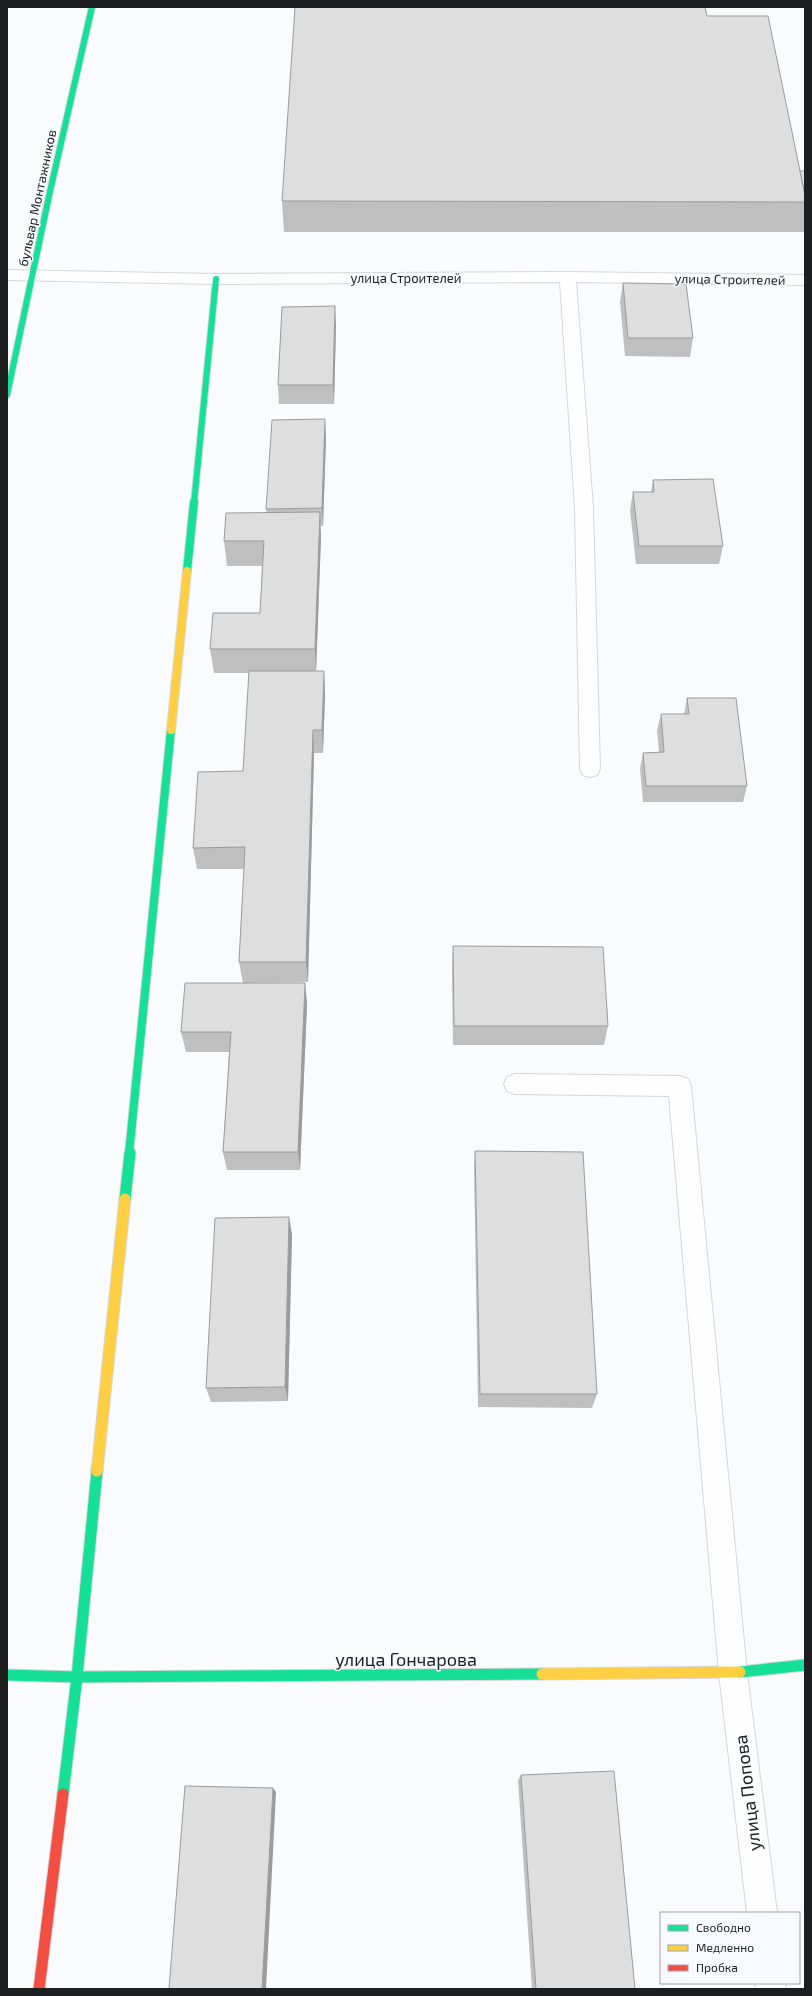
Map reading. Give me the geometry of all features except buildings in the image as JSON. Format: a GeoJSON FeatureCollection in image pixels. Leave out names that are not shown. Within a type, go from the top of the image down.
{"type":"FeatureCollection","features":[{"type":"Feature","properties":{"kind":"street","name":"бульвар Монтажников"},"geometry":{"type":"LineString","coordinates":[[7,395],[34,275],[49,196],[83,56],[92,7]]}},
{"type":"Feature","properties":{"kind":"street","name":"улица Строителей"},"geometry":{"type":"LineString","coordinates":[[7,275],[216,279],[568,277],[805,280]]}},
{"type":"Feature","properties":{"kind":"street"},"geometry":{"type":"LineString","coordinates":[[568,277],[584,508],[590,769]]}},
{"type":"Feature","properties":{"kind":"street"},"geometry":{"type":"LineString","coordinates":[[39,1989],[78,1677],[216,279]]}},
{"type":"Feature","properties":{"kind":"street","name":"улица Попова"},"geometry":{"type":"LineString","coordinates":[[515,1084],[680,1086],[733,1673],[762,1912]]}},
{"type":"Feature","properties":{"kind":"street","name":"улица Гончарова"},"geometry":{"type":"LineString","coordinates":[[7,1675],[78,1677],[733,1673],[805,1665]]}},
{"type":"Feature","properties":{"kind":"traffic: fast"},"geometry":{"type":"LineString","coordinates":[[7,395],[49,196],[92,7]]}},
{"type":"Feature","properties":{"kind":"traffic: fast"},"geometry":{"type":"LineString","coordinates":[[187,571],[216,279]]}},
{"type":"Feature","properties":{"kind":"traffic: fast"},"geometry":{"type":"LineString","coordinates":[[125,1199],[171,730]]}},
{"type":"Feature","properties":{"kind":"traffic: fast"},"geometry":{"type":"LineString","coordinates":[[63,1794],[77,1677],[97,1471]]}},
{"type":"Feature","properties":{"kind":"traffic: fast"},"geometry":{"type":"LineString","coordinates":[[740,1672],[805,1665]]}},
{"type":"Feature","properties":{"kind":"traffic: fast"},"geometry":{"type":"LineString","coordinates":[[7,1675],[77,1677],[542,1674]]}},
{"type":"Feature","properties":{"kind":"traffic: slow"},"geometry":{"type":"LineString","coordinates":[[171,730],[187,571]]}},
{"type":"Feature","properties":{"kind":"traffic: slow"},"geometry":{"type":"LineString","coordinates":[[97,1471],[125,1199]]}},
{"type":"Feature","properties":{"kind":"traffic: slow"},"geometry":{"type":"LineString","coordinates":[[542,1674],[740,1672]]}},
{"type":"Feature","properties":{"kind":"traffic: jam"},"geometry":{"type":"LineString","coordinates":[[39,1989],[63,1794]]}}]}
